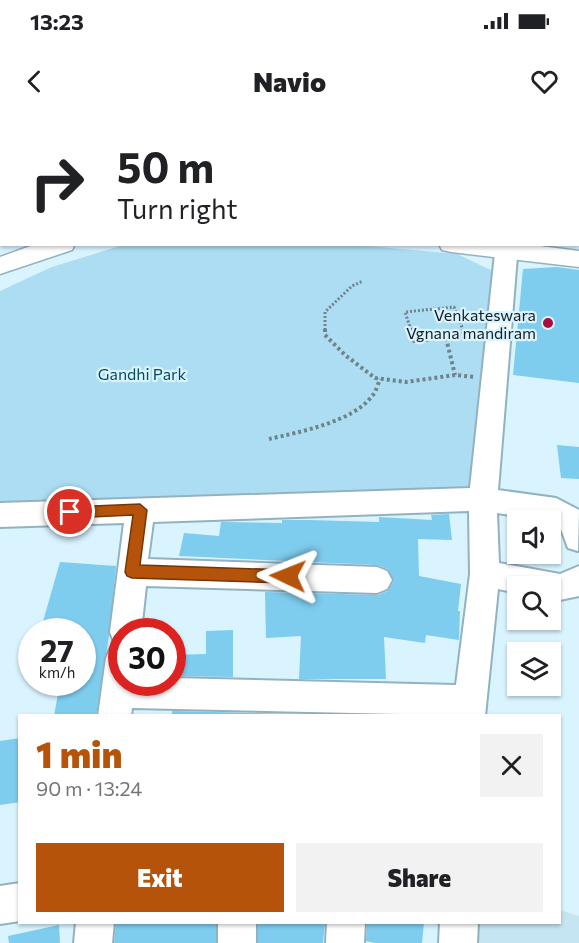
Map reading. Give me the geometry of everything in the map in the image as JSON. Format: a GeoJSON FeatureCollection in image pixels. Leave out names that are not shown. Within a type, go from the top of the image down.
{"type":"FeatureCollection","features":[{"type":"Feature","properties":{"kind":"main road"},"geometry":{"type":"LineString","coordinates":[[0,266],[57,246]]}},
{"type":"Feature","properties":{"kind":"main road"},"geometry":{"type":"LineString","coordinates":[[479,246],[579,259]]}},
{"type":"Feature","properties":{"kind":"street"},"geometry":{"type":"LineString","coordinates":[[116,704],[468,708],[485,574],[483,499],[507,248]]}},
{"type":"Feature","properties":{"kind":"street"},"geometry":{"type":"LineString","coordinates":[[0,515],[483,499],[565,513],[575,525],[578,539]]}},
{"type":"Feature","properties":{"kind":"street"},"geometry":{"type":"LineString","coordinates":[[127,618],[140,510]]}},
{"type":"Feature","properties":{"kind":"street"},"geometry":{"type":"LineString","coordinates":[[132,572],[377,580]]}},
{"type":"Feature","properties":{"kind":"street"},"geometry":{"type":"LineString","coordinates":[[485,574],[560,587],[571,586],[579,579]]}},
{"type":"Feature","properties":{"kind":"street"},"geometry":{"type":"LineString","coordinates":[[0,905],[18,902]]}},
{"type":"Feature","properties":{"kind":"street"},"geometry":{"type":"LineString","coordinates":[[93,943],[95,924]]}},
{"type":"Feature","properties":{"kind":"street"},"geometry":{"type":"LineString","coordinates":[[237,924],[237,943]]}},
{"type":"Feature","properties":{"kind":"street"},"geometry":{"type":"LineString","coordinates":[[345,943],[346,924]]}},
{"type":"Feature","properties":{"kind":"street"},"geometry":{"type":"LineString","coordinates":[[458,943],[459,924]]}},
{"type":"Feature","properties":{"kind":"path"},"geometry":{"type":"LineString","coordinates":[[363,281],[352,286],[325,312],[325,335],[345,355],[375,378],[406,382],[455,375],[496,379]]}},
{"type":"Feature","properties":{"kind":"path"},"geometry":{"type":"LineString","coordinates":[[454,307],[464,334],[446,338],[414,340],[405,312],[454,307]]}},
{"type":"Feature","properties":{"kind":"path"},"geometry":{"type":"LineString","coordinates":[[446,338],[455,375]]}},
{"type":"Feature","properties":{"kind":"path"},"geometry":{"type":"LineString","coordinates":[[269,439],[319,428],[348,415],[372,397],[380,379]]}},
{"type":"Feature","properties":{"kind":"shaded area"},"geometry":{"type":"Polygon","coordinates":[[[561,910],[579,916],[579,943],[458,943],[459,926],[478,928],[479,924],[561,924],[561,910]]]}},
{"type":"Feature","properties":{"kind":"green space","name":"Gandhi Park"},"geometry":{"type":"Polygon","coordinates":[[[120,246],[368,246],[457,254],[497,273],[470,492],[0,506],[0,291],[52,267],[120,246]]]}},
{"type":"Feature","properties":{"kind":"building","name":"Venkateswara Vgnana mandiram"},"geometry":{"type":"Polygon","coordinates":[[[557,267],[579,270],[579,383],[513,375],[523,269],[557,267]]]}},
{"type":"Feature","properties":{"kind":"building"},"geometry":{"type":"Polygon","coordinates":[[[557,445],[579,447],[579,479],[561,478],[557,445]]]}},
{"type":"Feature","properties":{"kind":"building"},"geometry":{"type":"Polygon","coordinates":[[[449,514],[452,540],[418,539],[419,576],[461,584],[458,611],[460,611],[459,640],[426,635],[425,643],[384,637],[386,679],[299,679],[301,636],[266,638],[265,592],[378,595],[388,591],[394,581],[388,569],[377,565],[179,556],[184,533],[219,536],[221,522],[282,523],[282,520],[309,520],[379,522],[379,517],[432,520],[431,515],[449,514]]]}},
{"type":"Feature","properties":{"kind":"building"},"geometry":{"type":"Polygon","coordinates":[[[60,562],[116,566],[111,618],[108,618],[108,642],[96,714],[54,714],[58,696],[96,696],[96,618],[44,618],[60,562]]]}},
{"type":"Feature","properties":{"kind":"building"},"geometry":{"type":"Polygon","coordinates":[[[233,630],[233,677],[186,676],[186,655],[206,654],[206,631],[233,630]]]}},
{"type":"Feature","properties":{"kind":"building"},"geometry":{"type":"Polygon","coordinates":[[[172,711],[296,714],[172,714],[172,711]]]}},
{"type":"Feature","properties":{"kind":"building"},"geometry":{"type":"Polygon","coordinates":[[[18,738],[18,802],[0,805],[0,741],[18,738]]]}},
{"type":"Feature","properties":{"kind":"building"},"geometry":{"type":"Polygon","coordinates":[[[116,924],[216,924],[216,943],[114,943],[116,924]]]}},
{"type":"Feature","properties":{"kind":"building"},"geometry":{"type":"Polygon","coordinates":[[[258,924],[325,924],[323,943],[258,943],[258,924]]]}},
{"type":"Feature","properties":{"kind":"building"},"geometry":{"type":"Polygon","coordinates":[[[367,924],[424,924],[422,943],[366,941],[367,924]]]}},
{"type":"Feature","properties":{"kind":"building"},"geometry":{"type":"Polygon","coordinates":[[[59,925],[60,943],[9,943],[8,936],[59,925]]]}},
{"type":"Feature","properties":{"kind":"tunnel"},"geometry":{"type":"LineString","coordinates":[[578,539],[579,546]]}},
{"type":"Feature","properties":{"kind":"place","name":"Venkateswara Vgnana mandiram"},"geometry":{"type":"Point","coordinates":[548,323]}},
{"type":"Feature","properties":{"kind":"route"},"geometry":{"type":"LineString","coordinates":[[70,512],[140,510],[132,572],[288,576]]}}]}
